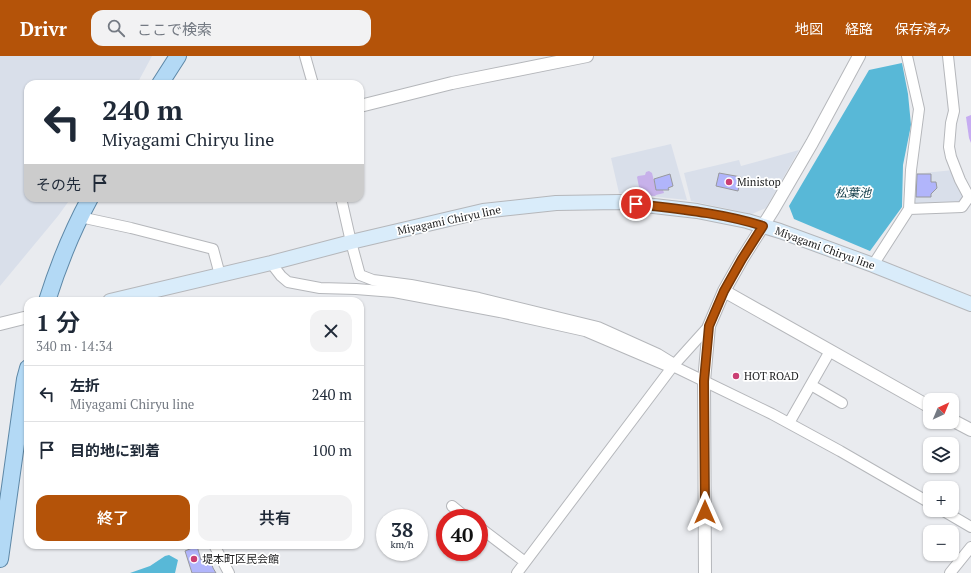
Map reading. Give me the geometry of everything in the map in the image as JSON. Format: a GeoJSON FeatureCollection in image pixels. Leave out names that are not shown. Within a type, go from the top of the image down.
{"type":"FeatureCollection","features":[{"type":"Feature","properties":{"kind":"main road"},"geometry":{"type":"LineString","coordinates":[[163,80],[178,56]]}},
{"type":"Feature","properties":{"kind":"main road"},"geometry":{"type":"LineString","coordinates":[[48,297],[80,217],[88,202]]}},
{"type":"Feature","properties":{"kind":"main road","name":"Miyagami Chiryu line"},"geometry":{"type":"LineString","coordinates":[[127,297],[483,211],[556,203],[625,203],[697,211],[747,221],[780,231],[873,265],[971,304]]}},
{"type":"Feature","properties":{"kind":"main road"},"geometry":{"type":"LineString","coordinates":[[0,559],[2,523],[24,386]]}},
{"type":"Feature","properties":{"kind":"street"},"geometry":{"type":"LineString","coordinates":[[364,105],[452,83],[587,56]]}},
{"type":"Feature","properties":{"kind":"street"},"geometry":{"type":"LineString","coordinates":[[705,573],[704,381],[709,326],[724,291],[812,143],[859,56]]}},
{"type":"Feature","properties":{"kind":"street"},"geometry":{"type":"LineString","coordinates":[[873,265],[909,208],[911,170],[919,109],[907,56]]}},
{"type":"Feature","properties":{"kind":"street"},"geometry":{"type":"LineString","coordinates":[[909,208],[962,207],[969,197],[960,180],[950,152],[950,123],[954,111],[948,56]]}},
{"type":"Feature","properties":{"kind":"street"},"geometry":{"type":"LineString","coordinates":[[307,57],[312,80]]}},
{"type":"Feature","properties":{"kind":"street"},"geometry":{"type":"LineString","coordinates":[[342,202],[360,275],[373,280],[479,298],[598,327],[658,354],[671,362],[673,366]]}},
{"type":"Feature","properties":{"kind":"street"},"geometry":{"type":"LineString","coordinates":[[80,217],[131,228],[213,249],[220,275]]}},
{"type":"Feature","properties":{"kind":"street"},"geometry":{"type":"LineString","coordinates":[[271,262],[281,276],[288,282],[320,288],[394,292],[500,312],[585,331],[665,365],[673,366],[772,414],[923,499]]}},
{"type":"Feature","properties":{"kind":"street"},"geometry":{"type":"LineString","coordinates":[[724,291],[923,403]]}},
{"type":"Feature","properties":{"kind":"street"},"geometry":{"type":"LineString","coordinates":[[0,324],[24,318]]}},
{"type":"Feature","properties":{"kind":"street"},"geometry":{"type":"LineString","coordinates":[[517,573],[673,366],[709,326]]}},
{"type":"Feature","properties":{"kind":"street"},"geometry":{"type":"LineString","coordinates":[[789,423],[830,351]]}},
{"type":"Feature","properties":{"kind":"street"},"geometry":{"type":"LineString","coordinates":[[811,385],[842,403]]}},
{"type":"Feature","properties":{"kind":"street"},"geometry":{"type":"LineString","coordinates":[[959,424],[971,430]]}},
{"type":"Feature","properties":{"kind":"street"},"geometry":{"type":"LineString","coordinates":[[452,506],[456,509]]}},
{"type":"Feature","properties":{"kind":"street"},"geometry":{"type":"LineString","coordinates":[[954,517],[971,527]]}},
{"type":"Feature","properties":{"kind":"street"},"geometry":{"type":"LineString","coordinates":[[488,534],[525,562]]}},
{"type":"Feature","properties":{"kind":"street"},"geometry":{"type":"LineString","coordinates":[[950,573],[971,547]]}},
{"type":"Feature","properties":{"kind":"street"},"geometry":{"type":"LineString","coordinates":[[216,549],[229,573]]}},
{"type":"Feature","properties":{"kind":"shaded area"},"geometry":{"type":"Polygon","coordinates":[[[0,56],[152,56],[139,80],[24,80],[24,202],[68,202],[0,286],[0,56]]]}},
{"type":"Feature","properties":{"kind":"shaded area"},"geometry":{"type":"Polygon","coordinates":[[[971,115],[971,143],[966,117],[971,115]]]}},
{"type":"Feature","properties":{"kind":"shaded area"},"geometry":{"type":"Polygon","coordinates":[[[671,144],[687,200],[619,193],[611,158],[671,144]]]}},
{"type":"Feature","properties":{"kind":"shaded area"},"geometry":{"type":"Polygon","coordinates":[[[799,150],[766,208],[752,214],[691,201],[684,173],[739,160],[741,166],[799,150]]]}},
{"type":"Feature","properties":{"kind":"shaded area"},"geometry":{"type":"Polygon","coordinates":[[[954,170],[967,197],[961,202],[912,204],[913,174],[954,170]]]}},
{"type":"Feature","properties":{"kind":"shaded area"},"geometry":{"type":"Polygon","coordinates":[[[649,171],[652,173],[656,189],[663,190],[664,193],[655,196],[641,195],[642,190],[639,187],[637,177],[645,175],[646,172],[649,171]]]}},
{"type":"Feature","properties":{"kind":"water","name":"松葉池"},"geometry":{"type":"Polygon","coordinates":[[[902,63],[908,94],[911,125],[903,165],[902,207],[870,251],[794,219],[789,206],[869,70],[902,63]]]}},
{"type":"Feature","properties":{"kind":"water"},"geometry":{"type":"Polygon","coordinates":[[[169,555],[178,560],[175,573],[130,573],[150,566],[169,555]]]}},
{"type":"Feature","properties":{"kind":"building","name":"Ministop"},"geometry":{"type":"Polygon","coordinates":[[[719,173],[741,177],[738,191],[716,186],[719,173]]]}},
{"type":"Feature","properties":{"kind":"building"},"geometry":{"type":"Polygon","coordinates":[[[670,174],[673,186],[668,188],[669,190],[656,190],[654,179],[670,174]]]}},
{"type":"Feature","properties":{"kind":"building"},"geometry":{"type":"Polygon","coordinates":[[[917,174],[931,174],[931,182],[936,182],[937,188],[931,194],[931,197],[916,197],[917,174]]]}},
{"type":"Feature","properties":{"kind":"building","name":"堤本町区民会館"},"geometry":{"type":"Polygon","coordinates":[[[190,549],[198,549],[201,560],[210,558],[216,573],[192,573],[185,551],[190,549]]]}},
{"type":"Feature","properties":{"kind":"place","name":"Ministop"},"geometry":{"type":"Point","coordinates":[729,182]}},
{"type":"Feature","properties":{"kind":"place","name":"HOT ROAD"},"geometry":{"type":"Point","coordinates":[736,376]}},
{"type":"Feature","properties":{"kind":"place","name":"堤本町区民会館"},"geometry":{"type":"Point","coordinates":[194,559]}},
{"type":"Feature","properties":{"kind":"route"},"geometry":{"type":"LineString","coordinates":[[636,204],[697,211],[747,221],[763,226],[724,291],[709,326],[704,381],[705,512]]}}]}
